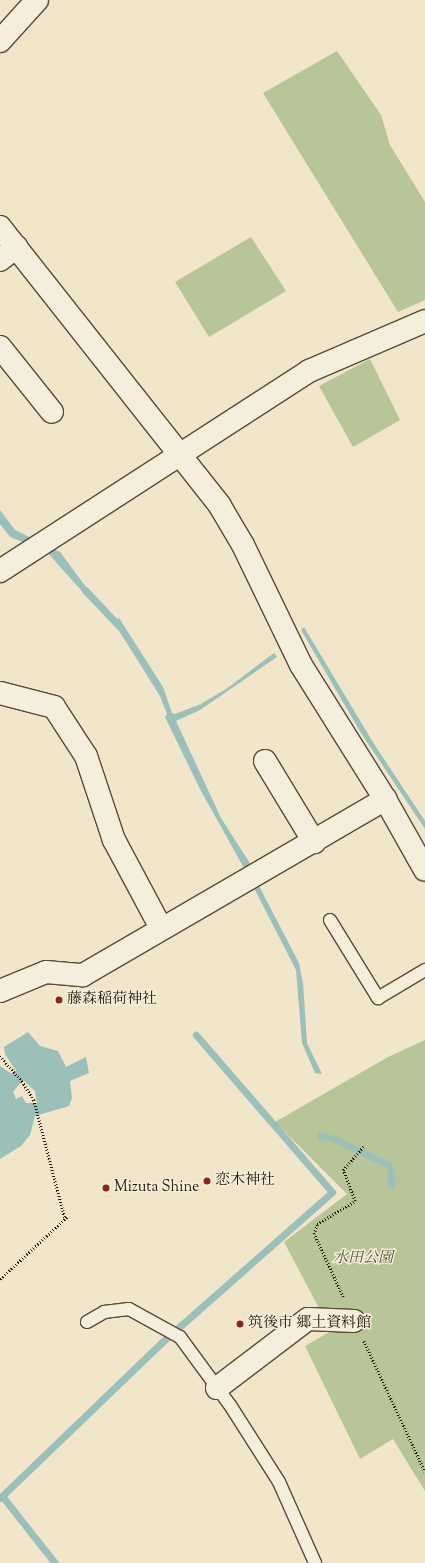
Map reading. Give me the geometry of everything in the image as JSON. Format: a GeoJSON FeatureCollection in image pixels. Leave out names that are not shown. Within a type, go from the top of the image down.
{"type":"FeatureCollection","features":[{"type":"Feature","properties":{"kind":"street"},"geometry":{"type":"LineString","coordinates":[[0,41],[37,0]]}},
{"type":"Feature","properties":{"kind":"street"},"geometry":{"type":"LineString","coordinates":[[0,227],[8,254],[180,454],[220,506],[243,545],[301,665],[386,799],[423,861]]}},
{"type":"Feature","properties":{"kind":"street"},"geometry":{"type":"LineString","coordinates":[[0,571],[309,371],[425,321]]}},
{"type":"Feature","properties":{"kind":"street"},"geometry":{"type":"LineString","coordinates":[[0,347],[52,412]]}},
{"type":"Feature","properties":{"kind":"street"},"geometry":{"type":"LineString","coordinates":[[0,693],[54,707],[86,756],[114,840],[161,928]]}},
{"type":"Feature","properties":{"kind":"street"},"geometry":{"type":"LineString","coordinates":[[265,761],[314,842]]}},
{"type":"Feature","properties":{"kind":"street"},"geometry":{"type":"LineString","coordinates":[[0,991],[46,972],[84,975],[161,928],[314,842],[386,799]]}},
{"type":"Feature","properties":{"kind":"street"},"geometry":{"type":"LineString","coordinates":[[217,1388],[308,1319],[354,1321]]}},
{"type":"Feature","properties":{"kind":"lane"},"geometry":{"type":"LineString","coordinates":[[330,920],[378,998],[425,970]]}},
{"type":"Feature","properties":{"kind":"lane"},"geometry":{"type":"LineString","coordinates":[[87,1322],[104,1312],[129,1309],[180,1337],[217,1388],[279,1482],[315,1563]]}},
{"type":"Feature","properties":{"kind":"path"},"geometry":{"type":"LineString","coordinates":[[0,1056],[24,1084],[34,1100],[67,1217],[0,1279]]}},
{"type":"Feature","properties":{"kind":"green space"},"geometry":{"type":"Polygon","coordinates":[[[337,51],[381,115],[390,145],[425,202],[425,300],[398,312],[263,93],[337,51]]]}},
{"type":"Feature","properties":{"kind":"green space"},"geometry":{"type":"Polygon","coordinates":[[[251,237],[286,291],[209,337],[175,282],[251,237]]]}},
{"type":"Feature","properties":{"kind":"green space"},"geometry":{"type":"Polygon","coordinates":[[[370,359],[400,420],[353,447],[319,386],[370,359]]]}},
{"type":"Feature","properties":{"kind":"green space","name":"水田公園"},"geometry":{"type":"Polygon","coordinates":[[[425,1040],[425,1491],[393,1439],[360,1459],[305,1346],[331,1331],[284,1242],[347,1194],[275,1122],[388,1057],[425,1040]]]}},
{"type":"Feature","properties":{"kind":"water"},"geometry":{"type":"Polygon","coordinates":[[[0,510],[15,530],[60,552],[92,595],[89,599],[46,551],[10,537],[0,524],[0,510]]]}},
{"type":"Feature","properties":{"kind":"water"},"geometry":{"type":"Polygon","coordinates":[[[119,618],[163,687],[172,713],[175,714],[201,704],[229,687],[274,653],[277,657],[200,710],[176,721],[221,818],[251,865],[244,868],[201,791],[165,717],[167,714],[160,696],[113,621],[119,618]]]}},
{"type":"Feature","properties":{"kind":"water"},"geometry":{"type":"Polygon","coordinates":[[[304,627],[374,744],[425,821],[425,829],[361,733],[301,630],[304,627]]]}},
{"type":"Feature","properties":{"kind":"water"},"geometry":{"type":"Polygon","coordinates":[[[259,886],[299,963],[303,983],[307,1043],[322,1074],[315,1073],[302,1043],[296,970],[254,888],[259,886]]]}},
{"type":"Feature","properties":{"kind":"water"},"geometry":{"type":"Polygon","coordinates":[[[28,1032],[40,1046],[58,1051],[66,1067],[86,1057],[89,1073],[70,1081],[72,1098],[69,1106],[35,1116],[30,1135],[21,1146],[0,1159],[0,1066],[12,1074],[16,1071],[5,1054],[4,1047],[28,1032]],[[23,1080],[13,1092],[16,1099],[22,1096],[26,1103],[37,1103],[35,1091],[23,1080]]]}},
{"type":"Feature","properties":{"kind":"water"},"geometry":{"type":"Polygon","coordinates":[[[318,1132],[338,1137],[392,1163],[396,1184],[394,1190],[388,1186],[389,1172],[387,1168],[331,1141],[317,1140],[318,1132]]]}},
{"type":"Feature","properties":{"kind":"waterway"},"geometry":{"type":"LineString","coordinates":[[85,590],[120,627]]}},
{"type":"Feature","properties":{"kind":"waterway"},"geometry":{"type":"LineString","coordinates":[[0,1498],[161,1343],[332,1192],[196,1035]]}},
{"type":"Feature","properties":{"kind":"waterway"},"geometry":{"type":"LineString","coordinates":[[2,1496],[55,1563]]}},
{"type":"Feature","properties":{"kind":"place","name":"藤森稲荷神社"},"geometry":{"type":"Point","coordinates":[59,1000]}},
{"type":"Feature","properties":{"kind":"place","name":"恋木神社"},"geometry":{"type":"Point","coordinates":[207,1181]}},
{"type":"Feature","properties":{"kind":"place","name":"Mizuta Shine"},"geometry":{"type":"Point","coordinates":[106,1188]}},
{"type":"Feature","properties":{"kind":"place","name":"筑後市 郷土資料館"},"geometry":{"type":"Point","coordinates":[240,1324]}}]}
